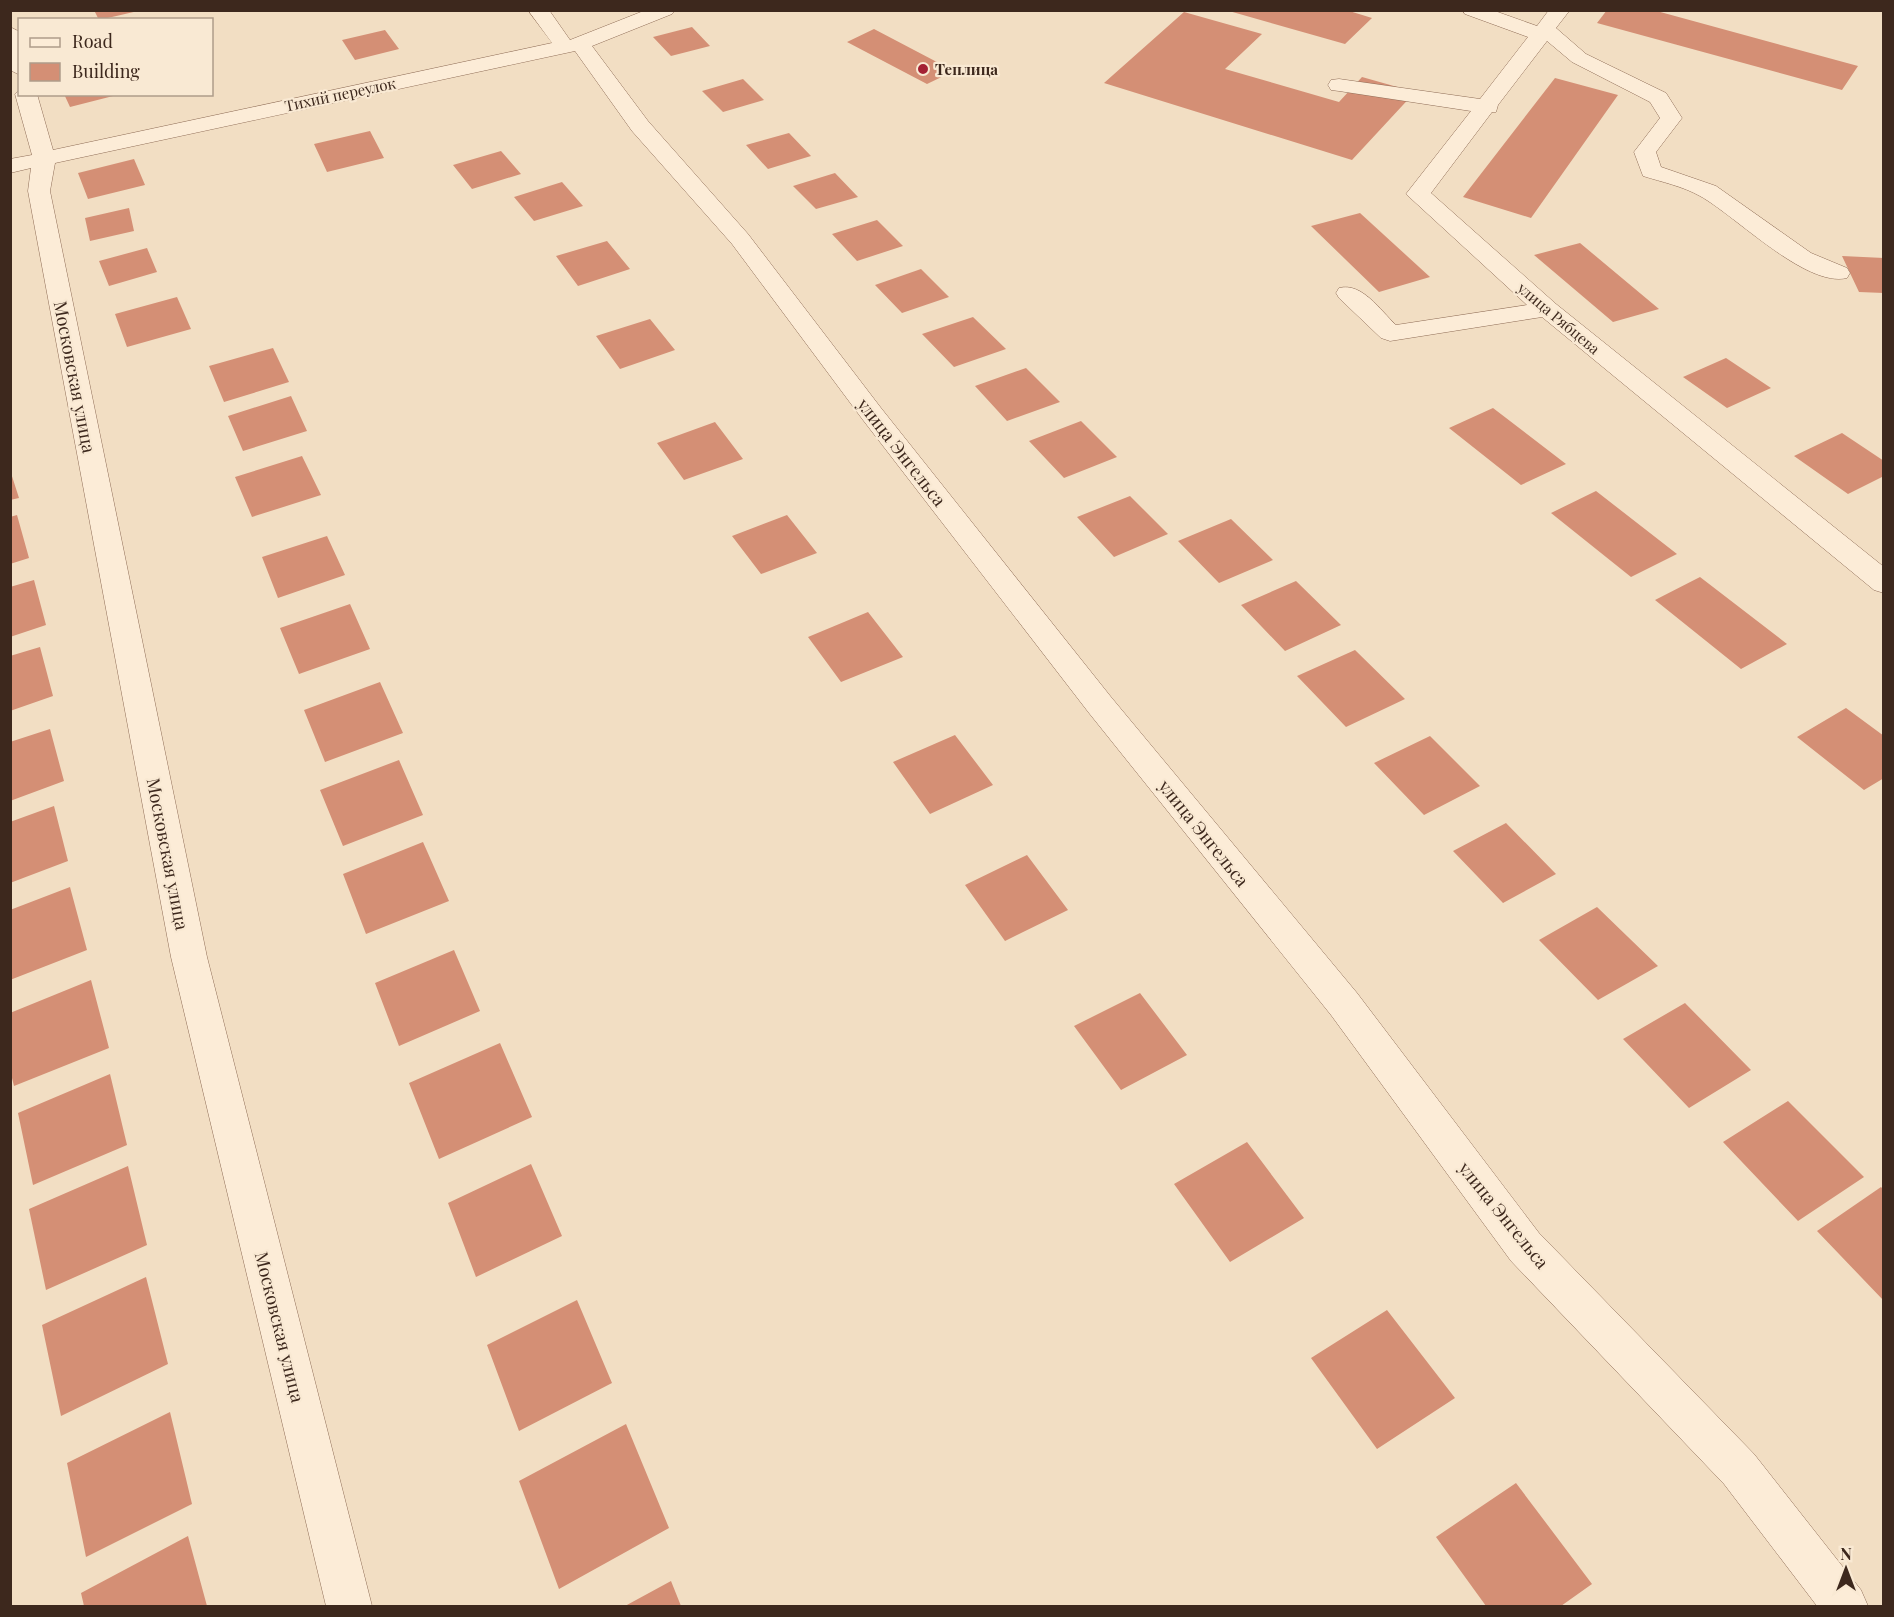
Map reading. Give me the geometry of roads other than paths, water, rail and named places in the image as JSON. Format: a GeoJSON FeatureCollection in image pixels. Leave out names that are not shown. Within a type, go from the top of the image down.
{"type":"FeatureCollection","features":[{"type":"Feature","properties":{"kind":"street","name":"улица Энгельса"},"geometry":{"type":"LineString","coordinates":[[538,10],[572,45],[740,239],[872,414],[1100,705],[1344,1004],[1526,1247],[1738,1469],[1845,1606]]}},
{"type":"Feature","properties":{"kind":"street","name":"Тихий переулок"},"geometry":{"type":"LineString","coordinates":[[10,166],[572,45],[665,10]]}},
{"type":"Feature","properties":{"kind":"street"},"geometry":{"type":"LineString","coordinates":[[1472,10],[1543,32],[1579,58],[1658,98],[1671,118],[1645,152],[1651,171],[1708,191],[1784,246],[1823,269],[1838,273]]}},
{"type":"Feature","properties":{"kind":"street","name":"улица Рябцева"},"geometry":{"type":"LineString","coordinates":[[1560,10],[1488,107],[1418,194],[1547,309],[1884,583]]}},
{"type":"Feature","properties":{"kind":"street"},"geometry":{"type":"LineString","coordinates":[[10,33],[18,62]]}},
{"type":"Feature","properties":{"kind":"street"},"geometry":{"type":"LineString","coordinates":[[1340,85],[1488,107]]}},
{"type":"Feature","properties":{"kind":"street","name":"Московская улица"},"geometry":{"type":"LineString","coordinates":[[27,96],[44,159],[39,191],[189,957],[349,1606]]}},
{"type":"Feature","properties":{"kind":"street"},"geometry":{"type":"LineString","coordinates":[[1348,293],[1390,333],[1547,309]]}},
{"type":"Feature","properties":{"kind":"place","name":"Теплица"},"geometry":{"type":"Point","coordinates":[923,69]}}]}
